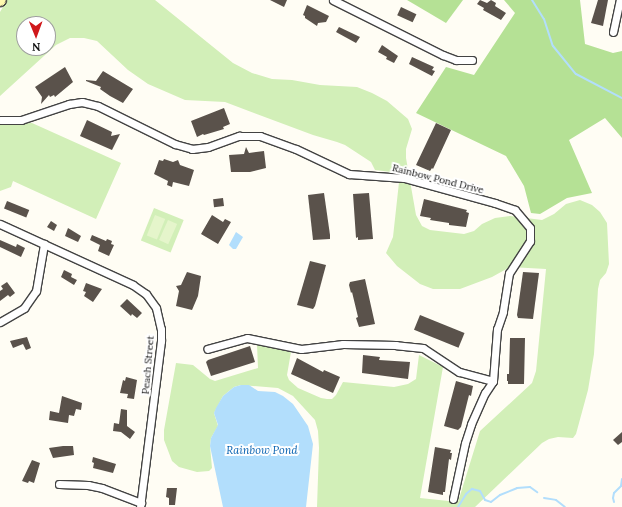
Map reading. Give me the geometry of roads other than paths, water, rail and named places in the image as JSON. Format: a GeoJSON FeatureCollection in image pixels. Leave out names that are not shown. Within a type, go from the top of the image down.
{"type":"FeatureCollection","features":[{"type":"Feature","properties":{"kind":"street"},"geometry":{"type":"LineString","coordinates":[[333,0],[443,55],[456,60],[472,60]]}},
{"type":"Feature","properties":{"kind":"street"},"geometry":{"type":"LineString","coordinates":[[613,32],[620,0]]}},
{"type":"Feature","properties":{"kind":"street","name":"Rainbow Pond Drive"},"geometry":{"type":"LineString","coordinates":[[0,120],[21,120],[69,104],[82,102],[98,106],[176,144],[192,149],[208,147],[240,136],[260,136],[296,149],[349,174],[404,178],[515,210],[530,228],[530,239],[528,246],[509,273],[503,312],[498,328],[493,381],[485,393],[471,424],[465,443],[453,499]]}},
{"type":"Feature","properties":{"kind":"street","name":"Peach Street"},"geometry":{"type":"LineString","coordinates":[[0,224],[133,285],[146,294],[156,308],[161,328],[161,342],[141,505]]}},
{"type":"Feature","properties":{"kind":"street"},"geometry":{"type":"LineString","coordinates":[[0,322],[24,308],[36,291],[44,244]]}},
{"type":"Feature","properties":{"kind":"street"},"geometry":{"type":"LineString","coordinates":[[207,349],[247,338],[301,349],[342,344],[396,345],[423,348],[459,372],[493,381]]}},
{"type":"Feature","properties":{"kind":"street"},"geometry":{"type":"LineString","coordinates":[[60,484],[88,485],[102,488],[141,505]]}},
{"type":"Feature","properties":{"kind":"water"},"geometry":{"type":"Polygon","coordinates":[[[236,232],[243,237],[236,249],[233,249],[229,245],[236,232]]]}},
{"type":"Feature","properties":{"kind":"water","name":"Rainbow Pond"},"geometry":{"type":"Polygon","coordinates":[[[249,385],[258,391],[275,392],[283,396],[293,404],[308,426],[313,444],[306,507],[223,507],[210,446],[211,438],[218,425],[214,413],[223,396],[234,387],[249,385]]]}},
{"type":"Feature","properties":{"kind":"waterway"},"geometry":{"type":"LineString","coordinates":[[532,0],[544,19],[553,46],[576,74],[622,98]]}},
{"type":"Feature","properties":{"kind":"waterway"},"geometry":{"type":"LineString","coordinates":[[614,502],[614,493],[621,486],[622,479]]}},
{"type":"Feature","properties":{"kind":"waterway"},"geometry":{"type":"LineString","coordinates":[[458,507],[466,494],[472,489],[480,491],[485,500],[491,502],[500,495],[517,488],[530,487],[537,492]]}},
{"type":"Feature","properties":{"kind":"waterway"},"geometry":{"type":"LineString","coordinates":[[544,498],[556,500],[565,507]]}}]}
